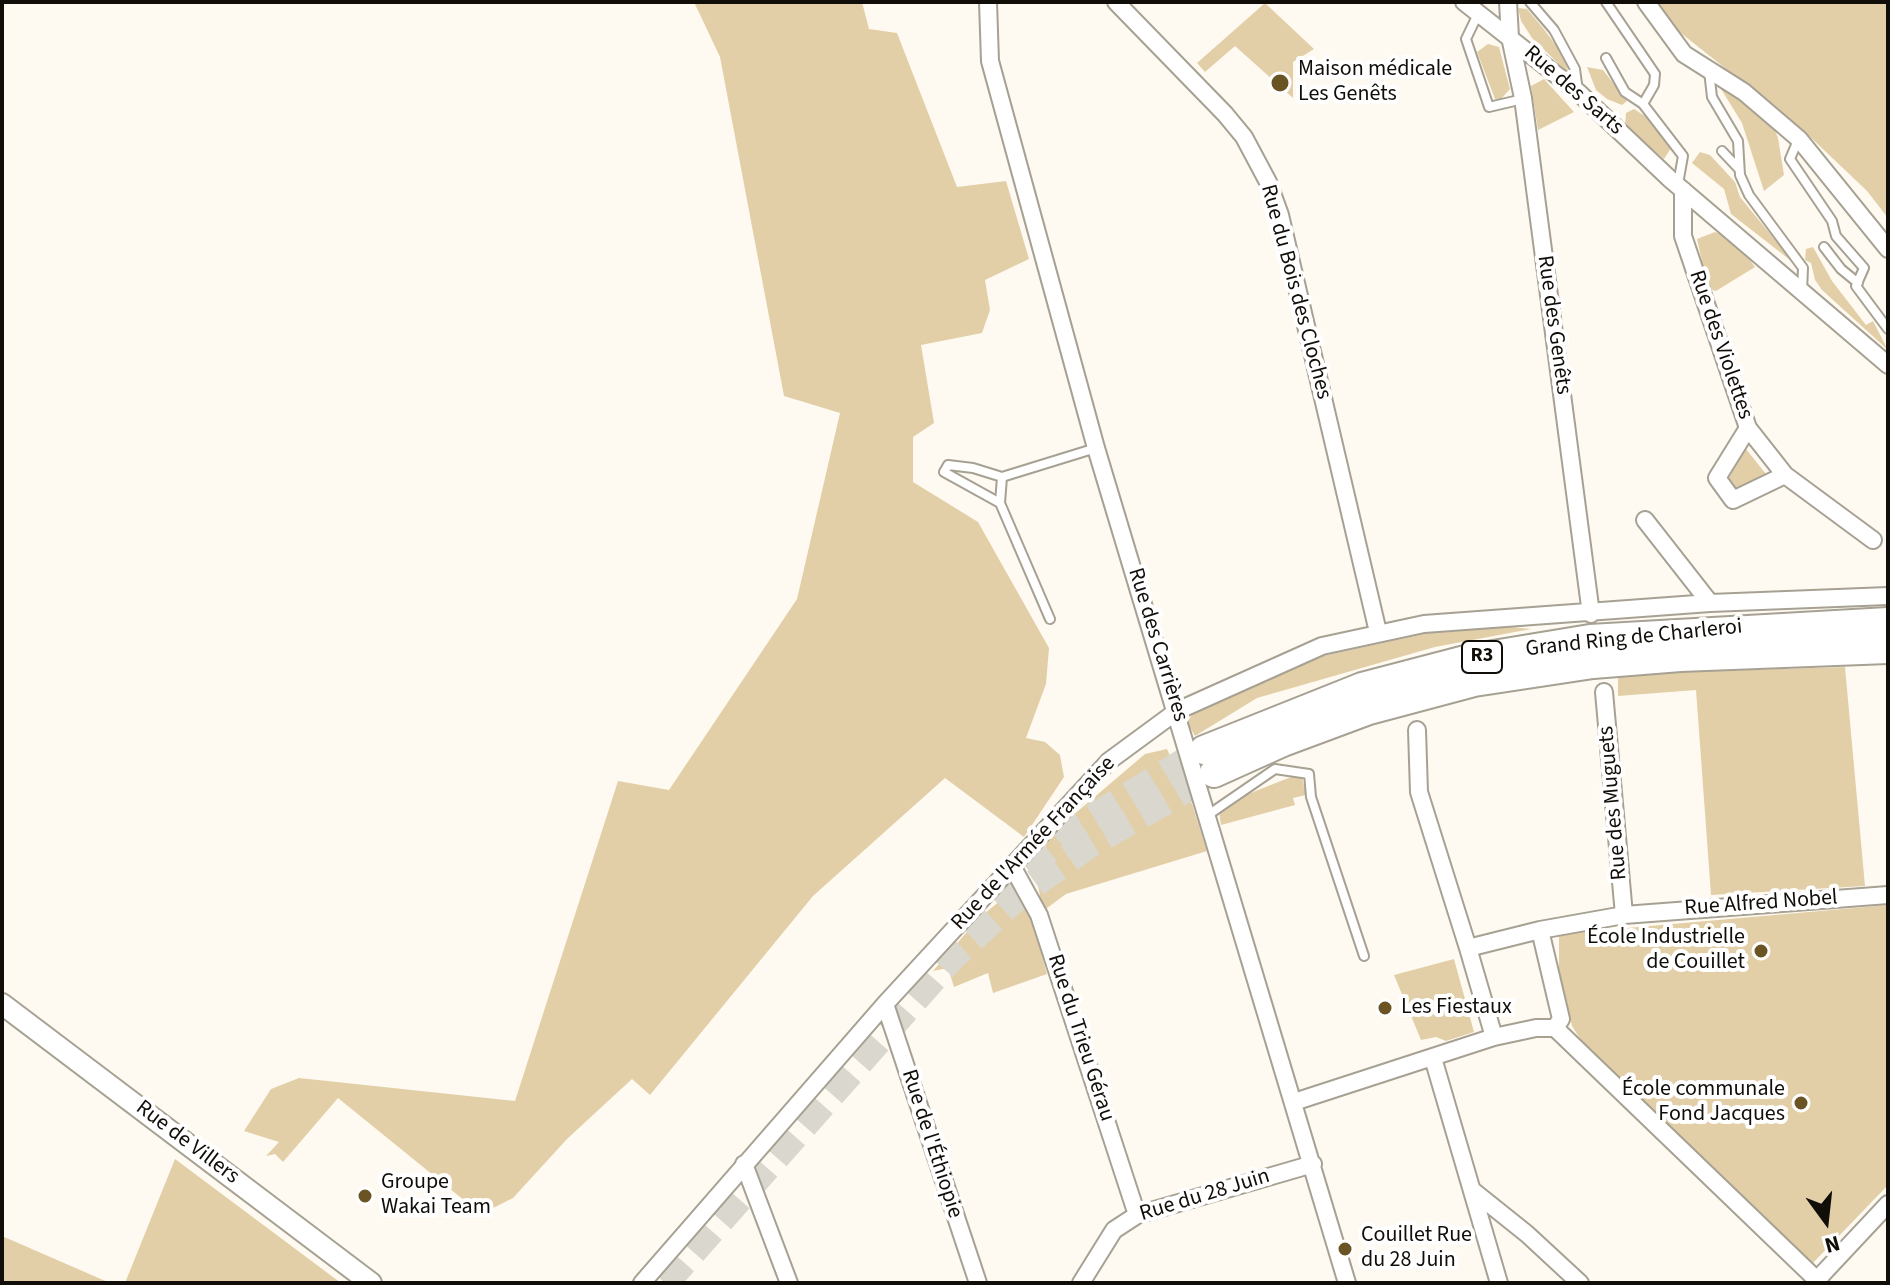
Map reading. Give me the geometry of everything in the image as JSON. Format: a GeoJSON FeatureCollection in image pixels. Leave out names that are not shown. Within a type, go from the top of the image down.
{"type":"FeatureCollection","features":[{"type":"Feature","properties":{"kind":"highway","name":"Grand Ring de Charleroi"},"geometry":{"type":"LineString","coordinates":[[1209,761],[1283,742],[1369,710],[1474,682],[1888,622]]}},
{"type":"Feature","properties":{"kind":"highway","name":"Grand Ring de Charleroi"},"geometry":{"type":"LineString","coordinates":[[1774,640],[1888,649]]}},
{"type":"Feature","properties":{"kind":"street","name":"Rue des Carrières"},"geometry":{"type":"LineString","coordinates":[[988,2],[990,61],[1096,448],[1347,1283]]}},
{"type":"Feature","properties":{"kind":"street","name":"Rue du Bois des Cloches"},"geometry":{"type":"LineString","coordinates":[[1116,2],[1225,114],[1244,137],[1268,182],[1280,215],[1378,632]]}},
{"type":"Feature","properties":{"kind":"street","name":"Rue des Sarts"},"geometry":{"type":"LineString","coordinates":[[1464,2],[1578,92],[1680,188],[1888,365]]}},
{"type":"Feature","properties":{"kind":"street","name":"Rue des Genêts"},"geometry":{"type":"LineString","coordinates":[[1508,2],[1510,37],[1523,98],[1591,614]]}},
{"type":"Feature","properties":{"kind":"street"},"geometry":{"type":"LineString","coordinates":[[1646,2],[1684,54],[1744,92],[1799,139],[1888,249]]}},
{"type":"Feature","properties":{"kind":"street","name":"Rue des Violettes"},"geometry":{"type":"LineString","coordinates":[[1680,188],[1683,236],[1748,428],[1785,475],[1873,540]]}},
{"type":"Feature","properties":{"kind":"street"},"geometry":{"type":"LineString","coordinates":[[1748,428],[1717,478],[1733,500],[1785,475]]}},
{"type":"Feature","properties":{"kind":"street"},"geometry":{"type":"LineString","coordinates":[[1645,520],[1710,603]]}},
{"type":"Feature","properties":{"kind":"street","name":"Rue de l'Armée Française"},"geometry":{"type":"LineString","coordinates":[[642,1283],[885,1004],[1109,761],[1177,711],[1290,658],[1378,632],[1424,624],[1710,603],[1888,596]]}},
{"type":"Feature","properties":{"kind":"street","name":"Rue des Muguets"},"geometry":{"type":"LineString","coordinates":[[1604,692],[1624,915]]}},
{"type":"Feature","properties":{"kind":"street"},"geometry":{"type":"LineString","coordinates":[[1417,730],[1419,792],[1494,1037]]}},
{"type":"Feature","properties":{"kind":"street","name":"Rue du Trieu Gérau"},"geometry":{"type":"LineString","coordinates":[[1012,866],[1039,915],[1137,1215]]}},
{"type":"Feature","properties":{"kind":"street","name":"Rue Alfred Nobel"},"geometry":{"type":"LineString","coordinates":[[1468,948],[1540,930],[1624,915],[1888,895]]}},
{"type":"Feature","properties":{"kind":"street"},"geometry":{"type":"LineString","coordinates":[[1540,930],[1561,1019],[1555,1028]]}},
{"type":"Feature","properties":{"kind":"street","name":"Rue de Villers"},"geometry":{"type":"LineString","coordinates":[[2,1004],[371,1283]]}},
{"type":"Feature","properties":{"kind":"street","name":"Rue de l'Éthiopie"},"geometry":{"type":"LineString","coordinates":[[885,1004],[978,1283]]}},
{"type":"Feature","properties":{"kind":"street"},"geometry":{"type":"LineString","coordinates":[[1294,1102],[1494,1037],[1536,1028],[1555,1028],[1817,1282],[1888,1204]]}},
{"type":"Feature","properties":{"kind":"street"},"geometry":{"type":"LineString","coordinates":[[1433,1058],[1499,1283]]}},
{"type":"Feature","properties":{"kind":"street"},"geometry":{"type":"LineString","coordinates":[[744,1164],[789,1283]]}},
{"type":"Feature","properties":{"kind":"street","name":"Rue du 28 Juin"},"geometry":{"type":"LineString","coordinates":[[1081,1283],[1114,1230],[1137,1215],[1313,1164]]}},
{"type":"Feature","properties":{"kind":"street"},"geometry":{"type":"LineString","coordinates":[[1472,1190],[1527,1234],[1580,1283]]}},
{"type":"Feature","properties":{"kind":"lane"},"geometry":{"type":"LineString","coordinates":[[1530,2],[1554,30],[1575,69],[1578,92]]}},
{"type":"Feature","properties":{"kind":"lane","name":"Rue des Sarts"},"geometry":{"type":"LineString","coordinates":[[1606,2],[1655,74],[1654,85],[1643,104],[1683,156],[1680,188]]}},
{"type":"Feature","properties":{"kind":"lane"},"geometry":{"type":"LineString","coordinates":[[1478,13],[1466,39],[1489,107],[1523,98]]}},
{"type":"Feature","properties":{"kind":"lane"},"geometry":{"type":"LineString","coordinates":[[1606,58],[1625,92],[1643,104]]}},
{"type":"Feature","properties":{"kind":"lane"},"geometry":{"type":"LineString","coordinates":[[1709,69],[1712,97],[1738,141],[1739,169],[1749,195],[1803,268],[1801,291]]}},
{"type":"Feature","properties":{"kind":"lane"},"geometry":{"type":"LineString","coordinates":[[1799,139],[1790,159],[1832,221],[1836,236],[1864,268],[1858,283]]}},
{"type":"Feature","properties":{"kind":"lane"},"geometry":{"type":"LineString","coordinates":[[1722,151],[1739,169]]}},
{"type":"Feature","properties":{"kind":"lane"},"geometry":{"type":"LineString","coordinates":[[1824,247],[1841,269],[1858,283],[1862,296],[1888,329]]}},
{"type":"Feature","properties":{"kind":"lane"},"geometry":{"type":"LineString","coordinates":[[1000,503],[944,472],[948,465],[973,468],[1002,477],[1096,448]]}},
{"type":"Feature","properties":{"kind":"lane"},"geometry":{"type":"LineString","coordinates":[[1002,477],[1000,503],[1050,619]]}},
{"type":"Feature","properties":{"kind":"lane"},"geometry":{"type":"LineString","coordinates":[[1208,815],[1275,769],[1309,774],[1311,797],[1364,956]]}},
{"type":"Feature","properties":{"kind":"shaded area"},"geometry":{"type":"Polygon","coordinates":[[[694,2],[862,2],[869,29],[897,33],[957,187],[1006,181],[1029,259],[985,280],[990,310],[982,333],[921,345],[934,423],[913,437],[913,482],[978,522],[1049,648],[1046,684],[1026,738],[1045,742],[1060,755],[1064,777],[1024,837],[945,778],[813,896],[650,1095],[632,1079],[567,1139],[513,1198],[481,1214],[338,1098],[283,1162],[275,1154],[266,1156],[279,1142],[244,1131],[271,1089],[299,1078],[515,1101],[618,781],[669,790],[797,599],[840,413],[784,396],[720,57],[694,2]]]}},
{"type":"Feature","properties":{"kind":"shaded area"},"geometry":{"type":"Polygon","coordinates":[[[1653,2],[1888,2],[1888,218],[1867,191],[1804,131],[1667,22],[1653,2]]]}},
{"type":"Feature","properties":{"kind":"shaded area"},"geometry":{"type":"Polygon","coordinates":[[[1265,3],[1314,49],[1293,62],[1293,98],[1235,46],[1205,72],[1197,63],[1265,3]]]}},
{"type":"Feature","properties":{"kind":"shaded area"},"geometry":{"type":"Polygon","coordinates":[[[1518,8],[1527,9],[1543,28],[1564,56],[1569,74],[1532,38],[1521,21],[1518,8]]]}},
{"type":"Feature","properties":{"kind":"shaded area"},"geometry":{"type":"Polygon","coordinates":[[[1488,44],[1499,47],[1510,89],[1500,100],[1495,99],[1477,52],[1488,44]]]}},
{"type":"Feature","properties":{"kind":"shaded area"},"geometry":{"type":"Polygon","coordinates":[[[1587,67],[1603,70],[1627,101],[1622,105],[1596,90],[1587,67]]]}},
{"type":"Feature","properties":{"kind":"shaded area"},"geometry":{"type":"Polygon","coordinates":[[[1544,79],[1574,112],[1538,130],[1531,86],[1544,79]]]}},
{"type":"Feature","properties":{"kind":"shaded area"},"geometry":{"type":"Polygon","coordinates":[[[1721,89],[1729,90],[1774,128],[1784,175],[1764,191],[1742,123],[1721,89]]]}},
{"type":"Feature","properties":{"kind":"shaded area"},"geometry":{"type":"Polygon","coordinates":[[[1634,109],[1648,118],[1671,148],[1664,159],[1625,126],[1626,113],[1634,109]]]}},
{"type":"Feature","properties":{"kind":"shaded area"},"geometry":{"type":"Polygon","coordinates":[[[1700,152],[1710,155],[1735,182],[1740,197],[1794,263],[1731,214],[1724,189],[1692,163],[1700,152]]]}},
{"type":"Feature","properties":{"kind":"shaded area"},"geometry":{"type":"Polygon","coordinates":[[[1715,232],[1735,240],[1755,267],[1716,291],[1708,289],[1697,239],[1715,232]]]}},
{"type":"Feature","properties":{"kind":"shaded area"},"geometry":{"type":"Polygon","coordinates":[[[1813,247],[1832,281],[1866,325],[1873,321],[1888,350],[1822,290],[1815,280],[1811,263],[1805,260],[1806,249],[1813,247]]]}},
{"type":"Feature","properties":{"kind":"shaded area"},"geometry":{"type":"Polygon","coordinates":[[[1746,449],[1766,474],[1734,496],[1727,481],[1746,449]]]}},
{"type":"Feature","properties":{"kind":"shaded area"},"geometry":{"type":"Polygon","coordinates":[[[1501,626],[1531,629],[1435,647],[1257,698],[1195,736],[1187,722],[1194,712],[1255,681],[1318,657],[1429,633],[1501,626]]]}},
{"type":"Feature","properties":{"kind":"shaded area"},"geometry":{"type":"Polygon","coordinates":[[[1845,667],[1865,886],[1711,895],[1696,690],[1618,696],[1618,677],[1648,673],[1845,667]]]}},
{"type":"Feature","properties":{"kind":"shaded area"},"geometry":{"type":"Polygon","coordinates":[[[1167,749],[1192,804],[1207,851],[1066,894],[1043,911],[1031,851],[1145,754],[1167,749]]]}},
{"type":"Feature","properties":{"kind":"shaded area"},"geometry":{"type":"Polygon","coordinates":[[[1301,773],[1306,795],[1293,798],[1295,805],[1221,825],[1219,812],[1243,796],[1301,773]]]}},
{"type":"Feature","properties":{"kind":"shaded area"},"geometry":{"type":"Polygon","coordinates":[[[1012,891],[1032,919],[1047,974],[993,993],[988,973],[954,987],[948,968],[933,971],[979,918],[1012,891]]]}},
{"type":"Feature","properties":{"kind":"shaded area"},"geometry":{"type":"Polygon","coordinates":[[[1888,905],[1888,1185],[1811,1265],[1588,1051],[1572,1026],[1559,975],[1559,934],[1888,905]]]}},
{"type":"Feature","properties":{"kind":"shaded area"},"geometry":{"type":"Polygon","coordinates":[[[1454,959],[1474,1032],[1446,1041],[1436,1037],[1421,1040],[1394,975],[1454,959]]]}},
{"type":"Feature","properties":{"kind":"shaded area"},"geometry":{"type":"Polygon","coordinates":[[[175,1159],[341,1283],[125,1283],[175,1159]]]}},
{"type":"Feature","properties":{"kind":"shaded area"},"geometry":{"type":"Polygon","coordinates":[[[2,1236],[110,1283],[2,1283],[2,1236]]]}},
{"type":"Feature","properties":{"kind":"tunnel"},"geometry":{"type":"LineString","coordinates":[[993,893],[1076,828],[1204,750]]}},
{"type":"Feature","properties":{"kind":"tunnel"},"geometry":{"type":"LineString","coordinates":[[665,1283],[953,956],[1020,894],[1088,845],[1214,773]]}},
{"type":"Feature","properties":{"kind":"place","name":"Maison médicale Les Genêts"},"geometry":{"type":"Point","coordinates":[1280,83]}},
{"type":"Feature","properties":{"kind":"place","name":"École Industrielle de Couillet"},"geometry":{"type":"Point","coordinates":[1761,951]}},
{"type":"Feature","properties":{"kind":"place","name":"Les Fiestaux"},"geometry":{"type":"Point","coordinates":[1385,1008]}},
{"type":"Feature","properties":{"kind":"place","name":"École communale Fond Jacques"},"geometry":{"type":"Point","coordinates":[1801,1103]}},
{"type":"Feature","properties":{"kind":"place","name":"Groupe Wakai Team"},"geometry":{"type":"Point","coordinates":[365,1196]}},
{"type":"Feature","properties":{"kind":"place","name":"Couillet Rue du 28 Juin"},"geometry":{"type":"Point","coordinates":[1345,1249]}}]}
